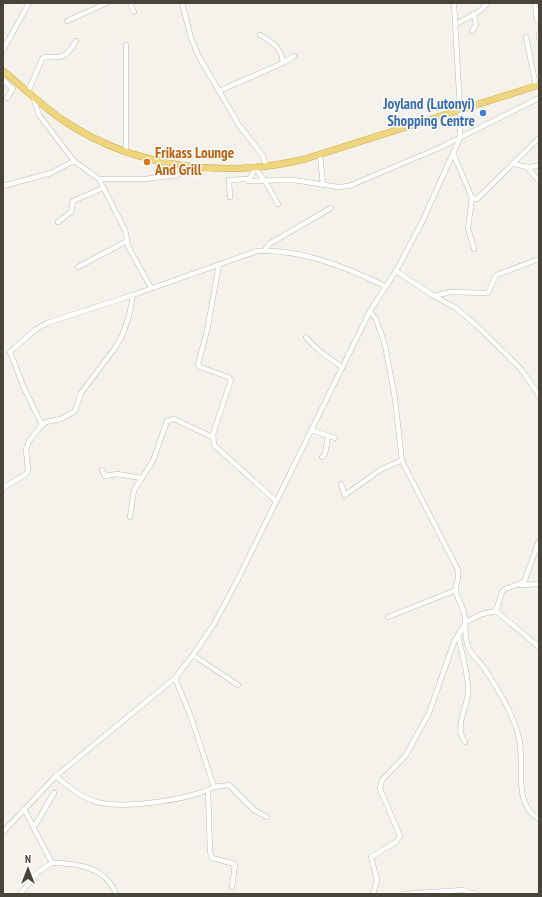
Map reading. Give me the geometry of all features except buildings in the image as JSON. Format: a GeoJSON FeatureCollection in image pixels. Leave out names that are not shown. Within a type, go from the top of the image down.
{"type":"FeatureCollection","features":[{"type":"Feature","properties":{"kind":"highway"},"geometry":{"type":"LineString","coordinates":[[4,74],[63,120],[81,132],[126,152],[182,166],[218,168],[254,167],[288,163],[537,86]]}},
{"type":"Feature","properties":{"kind":"street"},"geometry":{"type":"LineString","coordinates":[[3,50],[28,3]]}},
{"type":"Feature","properties":{"kind":"street"},"geometry":{"type":"LineString","coordinates":[[67,21],[107,3]]}},
{"type":"Feature","properties":{"kind":"street"},"geometry":{"type":"LineString","coordinates":[[130,3],[134,12]]}},
{"type":"Feature","properties":{"kind":"street"},"geometry":{"type":"LineString","coordinates":[[182,3],[191,38],[199,57],[239,125],[263,156],[266,166]]}},
{"type":"Feature","properties":{"kind":"street"},"geometry":{"type":"LineString","coordinates":[[3,832],[56,776],[175,678],[214,624],[370,311],[396,271],[422,222],[454,155],[460,138],[460,110],[454,3]]}},
{"type":"Feature","properties":{"kind":"street"},"geometry":{"type":"LineString","coordinates":[[456,24],[474,14],[487,3]]}},
{"type":"Feature","properties":{"kind":"street"},"geometry":{"type":"LineString","coordinates":[[535,3],[537,20]]}},
{"type":"Feature","properties":{"kind":"street"},"geometry":{"type":"LineString","coordinates":[[472,31],[476,25],[474,14]]}},
{"type":"Feature","properties":{"kind":"street"},"geometry":{"type":"LineString","coordinates":[[260,35],[274,44],[280,51],[283,63]]}},
{"type":"Feature","properties":{"kind":"street"},"geometry":{"type":"LineString","coordinates":[[526,37],[537,86]]}},
{"type":"Feature","properties":{"kind":"street"},"geometry":{"type":"LineString","coordinates":[[28,92],[42,59],[44,57],[60,58],[68,53],[76,40]]}},
{"type":"Feature","properties":{"kind":"street"},"geometry":{"type":"LineString","coordinates":[[126,45],[126,152]]}},
{"type":"Feature","properties":{"kind":"street"},"geometry":{"type":"LineString","coordinates":[[220,91],[283,63],[294,56]]}},
{"type":"Feature","properties":{"kind":"street"},"geometry":{"type":"LineString","coordinates":[[3,80],[13,89],[7,98]]}},
{"type":"Feature","properties":{"kind":"street"},"geometry":{"type":"LineString","coordinates":[[33,97],[39,115],[74,161],[99,179],[125,230],[126,241],[151,288]]}},
{"type":"Feature","properties":{"kind":"street"},"geometry":{"type":"LineString","coordinates":[[230,197],[229,180],[294,180],[338,187],[361,182],[460,138],[539,98]]}},
{"type":"Feature","properties":{"kind":"street"},"geometry":{"type":"LineString","coordinates":[[472,198],[478,198],[539,138]]}},
{"type":"Feature","properties":{"kind":"street"},"geometry":{"type":"LineString","coordinates":[[320,154],[323,185]]}},
{"type":"Feature","properties":{"kind":"street"},"geometry":{"type":"LineString","coordinates":[[454,155],[472,198],[468,228],[474,249]]}},
{"type":"Feature","properties":{"kind":"street"},"geometry":{"type":"LineString","coordinates":[[3,186],[51,173],[74,161]]}},
{"type":"Feature","properties":{"kind":"street"},"geometry":{"type":"LineString","coordinates":[[514,164],[527,167],[539,166]]}},
{"type":"Feature","properties":{"kind":"street"},"geometry":{"type":"LineString","coordinates":[[99,179],[145,179],[177,175],[181,173],[182,166]]}},
{"type":"Feature","properties":{"kind":"street"},"geometry":{"type":"LineString","coordinates":[[247,180],[254,171],[254,167]]}},
{"type":"Feature","properties":{"kind":"street"},"geometry":{"type":"LineString","coordinates":[[254,167],[265,181],[278,204]]}},
{"type":"Feature","properties":{"kind":"street"},"geometry":{"type":"LineString","coordinates":[[527,167],[539,181]]}},
{"type":"Feature","properties":{"kind":"street"},"geometry":{"type":"LineString","coordinates":[[58,222],[71,214],[73,201],[103,188]]}},
{"type":"Feature","properties":{"kind":"street"},"geometry":{"type":"LineString","coordinates":[[264,251],[269,244],[331,208]]}},
{"type":"Feature","properties":{"kind":"street"},"geometry":{"type":"LineString","coordinates":[[78,267],[126,241]]}},
{"type":"Feature","properties":{"kind":"street"},"geometry":{"type":"LineString","coordinates":[[42,425],[24,388],[10,352],[35,330],[47,323],[133,295],[257,251],[289,253],[337,266],[385,286]]}},
{"type":"Feature","properties":{"kind":"street"},"geometry":{"type":"LineString","coordinates":[[434,296],[450,292],[488,293],[493,278],[496,275],[539,259]]}},
{"type":"Feature","properties":{"kind":"street"},"geometry":{"type":"LineString","coordinates":[[219,264],[207,331],[198,364],[200,367],[228,377],[232,380],[212,437],[214,445],[218,451],[234,462],[276,501]]}},
{"type":"Feature","properties":{"kind":"street"},"geometry":{"type":"LineString","coordinates":[[396,271],[434,296],[456,308],[476,325],[520,368],[538,394]]}},
{"type":"Feature","properties":{"kind":"street"},"geometry":{"type":"LineString","coordinates":[[3,488],[26,474],[28,471],[26,449],[28,441],[42,425],[46,422],[61,419],[75,411],[81,394],[115,348],[122,336],[129,316],[133,295]]}},
{"type":"Feature","properties":{"kind":"street"},"geometry":{"type":"LineString","coordinates":[[370,311],[376,319],[385,345],[395,399],[402,460],[405,469],[458,570],[459,576],[456,590],[466,622],[465,632],[469,650],[483,666],[501,696],[513,721],[522,756],[522,795],[530,815],[539,819]]}},
{"type":"Feature","properties":{"kind":"street"},"geometry":{"type":"LineString","coordinates":[[306,337],[318,350],[342,367]]}},
{"type":"Feature","properties":{"kind":"street"},"geometry":{"type":"LineString","coordinates":[[130,517],[134,490],[153,461],[167,421],[174,419],[212,437]]}},
{"type":"Feature","properties":{"kind":"street"},"geometry":{"type":"LineString","coordinates":[[311,430],[327,435],[328,437],[335,438]]}},
{"type":"Feature","properties":{"kind":"street"},"geometry":{"type":"LineString","coordinates":[[322,457],[325,454],[328,437]]}},
{"type":"Feature","properties":{"kind":"street"},"geometry":{"type":"LineString","coordinates":[[341,484],[346,495],[380,470],[402,460]]}},
{"type":"Feature","properties":{"kind":"street"},"geometry":{"type":"LineString","coordinates":[[102,470],[105,476],[117,474],[142,478]]}},
{"type":"Feature","properties":{"kind":"street"},"geometry":{"type":"LineString","coordinates":[[521,585],[524,582],[539,541]]}},
{"type":"Feature","properties":{"kind":"street"},"geometry":{"type":"LineString","coordinates":[[496,611],[502,592],[505,589],[521,585],[539,584]]}},
{"type":"Feature","properties":{"kind":"street"},"geometry":{"type":"LineString","coordinates":[[388,617],[456,590]]}},
{"type":"Feature","properties":{"kind":"street"},"geometry":{"type":"LineString","coordinates":[[373,894],[377,880],[371,857],[396,842],[400,836],[380,789],[382,780],[406,755],[429,713],[454,642],[466,622],[482,614],[496,611]]}},
{"type":"Feature","properties":{"kind":"street"},"geometry":{"type":"LineString","coordinates":[[496,611],[539,647]]}},
{"type":"Feature","properties":{"kind":"street"},"geometry":{"type":"LineString","coordinates":[[458,635],[468,693],[461,721],[461,729],[465,742]]}},
{"type":"Feature","properties":{"kind":"street"},"geometry":{"type":"LineString","coordinates":[[193,655],[238,686]]}},
{"type":"Feature","properties":{"kind":"street"},"geometry":{"type":"LineString","coordinates":[[175,678],[194,724],[214,787]]}},
{"type":"Feature","properties":{"kind":"street"},"geometry":{"type":"LineString","coordinates":[[56,776],[75,791],[101,803],[149,803],[208,790],[214,787],[229,785],[254,810],[267,817]]}},
{"type":"Feature","properties":{"kind":"street"},"geometry":{"type":"LineString","coordinates":[[208,790],[210,852],[212,858],[235,864],[232,887]]}},
{"type":"Feature","properties":{"kind":"street"},"geometry":{"type":"LineString","coordinates":[[32,825],[36,824],[54,793]]}},
{"type":"Feature","properties":{"kind":"street"},"geometry":{"type":"LineString","coordinates":[[24,809],[52,863]]}},
{"type":"Feature","properties":{"kind":"street"},"geometry":{"type":"LineString","coordinates":[[20,894],[38,872],[52,863],[82,865],[97,872],[110,884],[116,894]]}},
{"type":"Feature","properties":{"kind":"street"},"geometry":{"type":"LineString","coordinates":[[404,894],[463,890],[475,894]]}},
{"type":"Feature","properties":{"kind":"place","name":"Joyland (Lutonyi) Shopping Centre"},"geometry":{"type":"Point","coordinates":[483,113]}},
{"type":"Feature","properties":{"kind":"place","name":"Frikass Lounge And Grill"},"geometry":{"type":"Point","coordinates":[147,162]}}]}
